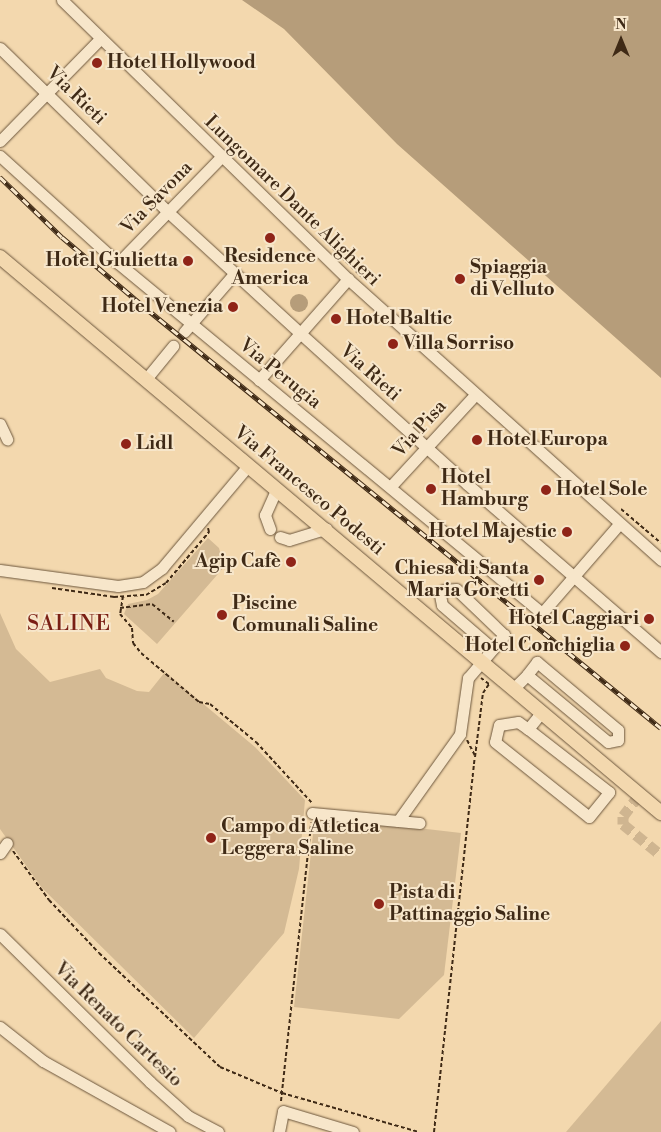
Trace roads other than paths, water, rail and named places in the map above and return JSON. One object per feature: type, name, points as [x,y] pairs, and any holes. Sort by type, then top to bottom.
[{"type":"main road","name":"Via Francesco Podesti","points":[[1,260],[146,378],[276,490],[326,529],[661,813]]},
{"type":"street","name":"Lungomare Dante Alighieri","points":[[62,0],[348,279],[474,396],[661,560]]},
{"type":"street","points":[[0,141],[49,94],[101,38]]},
{"type":"street","name":"Via Rieti","points":[[0,48],[168,212],[301,334],[573,577],[661,652]]},
{"type":"street","name":"Via Perugia","points":[[0,156],[188,328],[259,380],[391,486],[542,613],[573,577]]},
{"type":"street","name":"Via Savona","points":[[118,263],[221,157]]},
{"type":"street","points":[[188,328],[235,273]]},
{"type":"street","points":[[259,380],[348,279]]},
{"type":"street","points":[[146,378],[173,346]]},
{"type":"street","name":"Via Pisa","points":[[391,486],[474,396]]},
{"type":"street","points":[[0,424],[7,439]]},
{"type":"street","points":[[0,570],[125,586],[143,582],[162,568],[248,466]]},
{"type":"street","points":[[270,529],[265,515],[276,490]]},
{"type":"street","points":[[573,577],[619,524]]},
{"type":"street","points":[[280,538],[289,540],[326,529]]},
{"type":"street","points":[[398,821],[460,734],[468,678],[482,661],[493,649],[502,638],[502,631],[456,590],[444,590],[440,595],[442,605],[493,649]]},
{"type":"street","points":[[514,688],[527,676],[537,662],[618,730],[618,740],[608,742],[527,676]]},
{"type":"street","points":[[528,729],[542,712]]},
{"type":"street","points":[[518,722],[528,729],[609,792],[589,817],[495,742],[499,725],[518,722]]},
{"type":"street","points":[[312,812],[420,823]]},
{"type":"street","points":[[0,853],[7,843]]},
{"type":"street","name":"Via Renato Cartesio","points":[[0,934],[150,1082],[188,1116],[218,1132]]},
{"type":"street","points":[[0,1028],[43,1061],[170,1132]]},
{"type":"street","points":[[279,1132],[283,1111],[353,1132]]},
{"type":"tunnel","points":[[639,795],[623,816],[623,824],[661,855]]},
{"type":"railway","points":[[0,177],[62,237],[147,309],[661,728]]},
{"type":"place","name":"Hotel Hollywood","points":[[97,63]]},
{"type":"place","name":"Residence America","points":[[270,238]]},
{"type":"place","name":"Hotel Giulietta","points":[[188,261]]},
{"type":"place","name":"Spiaggia di Velluto","points":[[460,279]]},
{"type":"place","name":"Hotel Venezia","points":[[233,307]]},
{"type":"place","name":"Hotel Baltic","points":[[336,319]]},
{"type":"place","name":"Villa Sorriso","points":[[393,344]]},
{"type":"place","name":"Hotel Europa","points":[[477,440]]},
{"type":"place","name":"Lidl","points":[[126,444]]},
{"type":"place","name":"Hotel Hamburg","points":[[431,489]]},
{"type":"place","name":"Hotel Sole","points":[[546,490]]},
{"type":"place","name":"Hotel Majestic","points":[[567,532]]},
{"type":"place","name":"Agip Cafè","points":[[291,562]]},
{"type":"place","name":"Chiesa di Santa Maria Goretti","points":[[539,580]]},
{"type":"place","name":"Piscine Comunali Saline","points":[[222,615]]},
{"type":"place","name":"Hotel Caggiari","points":[[649,619]]},
{"type":"place","name":"Hotel Conchiglia","points":[[625,646]]},
{"type":"place","name":"Campo di Atletica Leggera Saline","points":[[211,838]]},
{"type":"place","name":"Pista di Pattinaggio Saline","points":[[379,904]]},
{"type":"district","name":"SALINE","points":[[69,624]]}]
